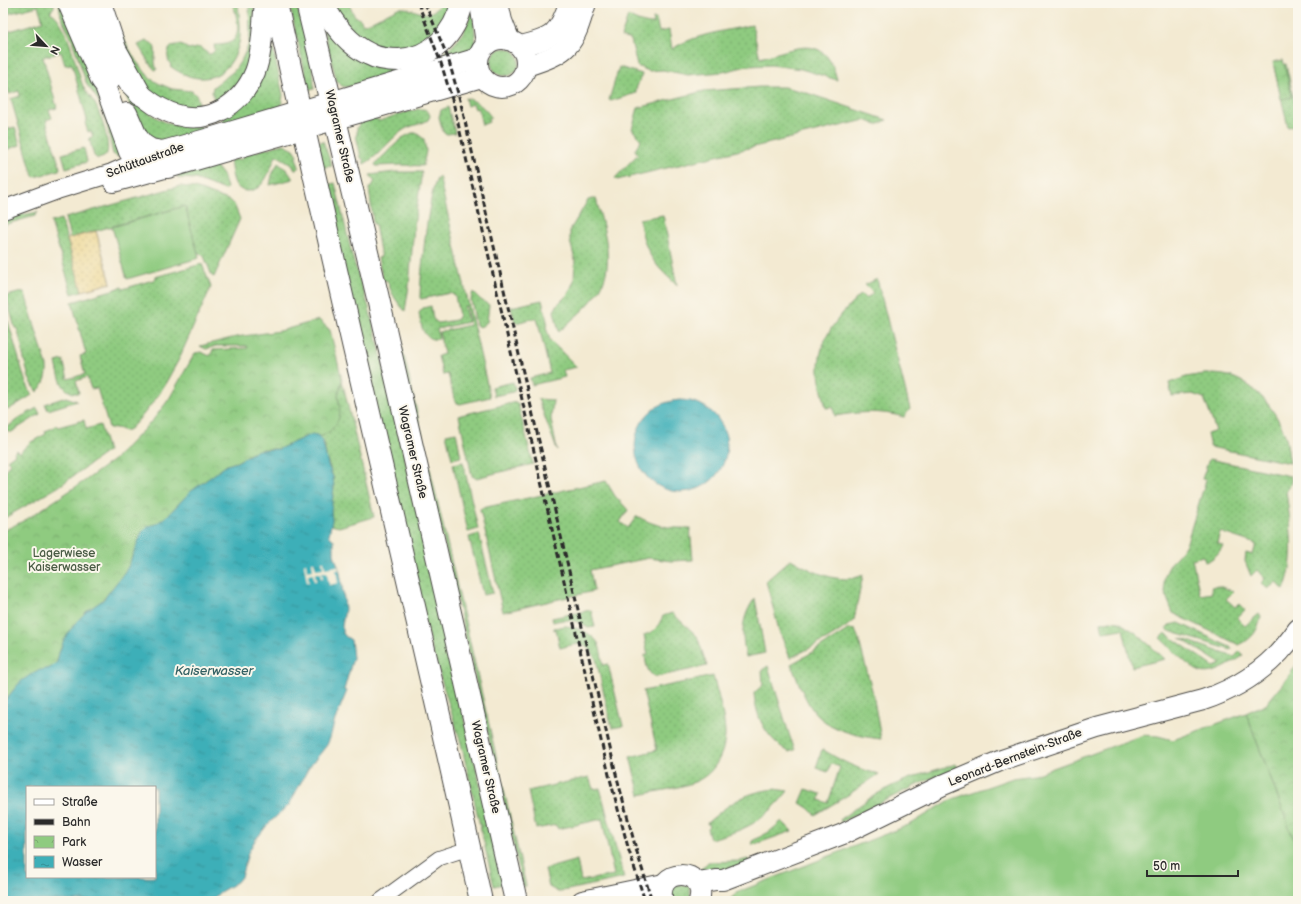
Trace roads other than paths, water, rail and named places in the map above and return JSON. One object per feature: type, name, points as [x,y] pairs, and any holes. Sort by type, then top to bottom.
[{"type":"main road","points":[[68,3],[102,80],[130,138],[151,149],[165,160]]},
{"type":"main road","points":[[79,3],[102,80]]},
{"type":"main road","points":[[87,3],[116,87],[130,138],[129,152],[137,161],[152,165],[165,160]]},
{"type":"main road","points":[[100,3],[107,29],[115,49],[140,94]]},
{"type":"main road","points":[[102,45],[118,71],[140,94],[155,105],[185,118],[200,118],[213,115],[230,106],[242,95],[249,85],[260,54],[265,3]]},
{"type":"main road","points":[[276,3],[301,120],[470,848],[483,897]]},
{"type":"main road","name":"Wagramer Straße","points":[[307,3],[334,110],[516,901]]},
{"type":"main road","points":[[322,3],[336,26],[357,47],[369,55],[381,59],[395,60],[406,60],[417,57],[430,51],[441,43],[457,21],[466,4]]},
{"type":"main road","points":[[495,53],[525,56],[526,66],[523,74],[518,80],[505,86],[493,85],[495,53],[501,21],[497,3]]},
{"type":"main road","name":"Schüttaustraße","points":[[165,160],[210,138],[301,120],[334,110],[495,53],[541,42],[552,36],[560,26],[569,3]]},
{"type":"main road","points":[[526,66],[556,55],[569,45],[578,30],[586,3]]},
{"type":"main road","points":[[466,4],[495,53]]},
{"type":"main road","name":"Leonard-Bernstein-Straße","points":[[699,893],[716,880],[723,880],[842,834],[943,785],[1008,758],[1097,728],[1217,695],[1237,686],[1258,672],[1279,653],[1298,629]]},
{"type":"main road","points":[[582,901],[664,892],[674,876],[680,874],[690,876],[699,893]]},
{"type":"street","points":[[120,176],[130,138]]},
{"type":"street","name":"Schüttaustraße","points":[[9,208],[55,199],[165,160]]},
{"type":"street","points":[[120,176],[130,173],[137,161]]},
{"type":"street","points":[[380,901],[439,858],[470,848]]},
{"type":"water","points":[[681,400],[698,404],[713,414],[723,429],[727,446],[723,463],[713,478],[698,488],[681,492],[664,488],[649,478],[639,463],[635,446],[639,429],[649,414],[664,404]]},
{"type":"water","name":"Kaiserwasser","points":[[312,434],[317,435],[322,439],[328,465],[333,477],[334,487],[331,511],[332,520],[329,535],[334,541],[334,554],[340,572],[344,599],[345,609],[342,631],[345,636],[351,640],[353,658],[344,690],[347,691],[327,745],[308,769],[289,805],[268,824],[254,842],[248,853],[241,877],[237,882],[220,892],[211,901],[3,901],[3,703],[20,682],[36,671],[50,668],[57,662],[63,642],[68,633],[87,611],[103,600],[121,577],[128,567],[142,532],[148,526],[156,524],[167,516],[190,492],[227,465],[237,462],[258,450],[279,449]]},
{"type":"railway","points":[[418,3],[441,63],[454,106],[609,775],[629,851],[645,901]]},
{"type":"railway","points":[[425,3],[448,58],[461,104],[616,774],[636,849],[652,901]]},
{"type":"park label","name":"Lagerwiese Kaiserwasser","points":[[64,560]]}]
